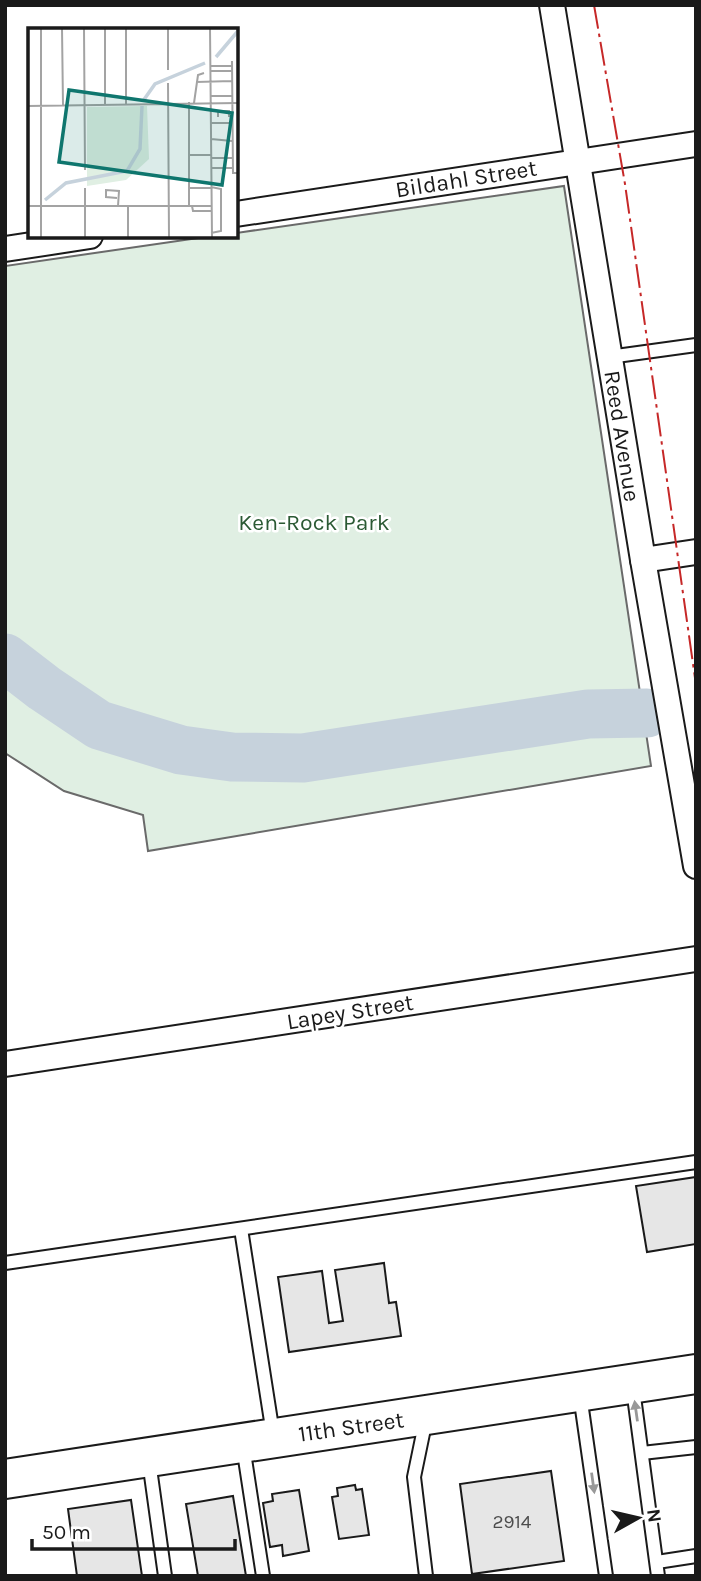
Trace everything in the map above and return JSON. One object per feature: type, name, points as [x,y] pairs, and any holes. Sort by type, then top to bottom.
[{"type":"main road","name":"11th Street","points":[[5,1479],[696,1374]]},
{"type":"street","name":"Reed Avenue","points":[[552,5],[696,866]]},
{"type":"street","name":"Bildahl Street","points":[[238,214],[696,144]]},
{"type":"street","points":[[5,249],[77,238]]},
{"type":"street","points":[[643,560],[696,552]]},
{"type":"street","name":"Lapey Street","points":[[5,1064],[696,959]]},
{"type":"lane","points":[[609,357],[696,345]]},
{"type":"lane","points":[[5,1263],[696,1162]]},
{"type":"lane","points":[[241,1228],[258,1440],[263,1576]]},
{"type":"lane","points":[[632,1383],[658,1576]]},
{"type":"lane","points":[[580,1391],[606,1576]]},
{"type":"lane","points":[[426,1415],[414,1477],[426,1576]]},
{"type":"lane","points":[[642,1453],[696,1447]]},
{"type":"lane","points":[[149,1457],[165,1576]]},
{"type":"lane","points":[[657,1562],[696,1556]]},
{"type":"green space","name":"Ken-Rock Park","points":[[564,186],[651,766],[148,851],[143,815],[64,791],[5,753],[5,266],[198,238],[238,238],[238,233]]},
{"type":"building","points":[[696,1177],[696,1244],[647,1252],[636,1186]]},
{"type":"building","points":[[384,1263],[389,1303],[396,1302],[401,1336],[289,1352],[278,1277],[322,1271],[329,1323],[343,1321],[335,1270]]},
{"type":"building","points":[[551,1471],[564,1561],[472,1574],[460,1484]]},
{"type":"building","points":[[355,1485],[356,1490],[362,1489],[369,1535],[339,1539],[332,1497],[338,1496],[337,1488]]},
{"type":"building","points":[[299,1490],[309,1551],[283,1556],[282,1545],[270,1547],[263,1503],[273,1501],[272,1494]]},
{"type":"building","points":[[233,1496],[246,1576],[198,1576],[186,1504]]},
{"type":"building","points":[[131,1500],[142,1576],[77,1576],[68,1509]]},
{"type":"waterway","points":[[5,658],[99,725],[181,750],[232,757],[303,758],[588,714],[647,713]]},
{"type":"power","points":[[594,5],[625,184],[696,685]]}]
